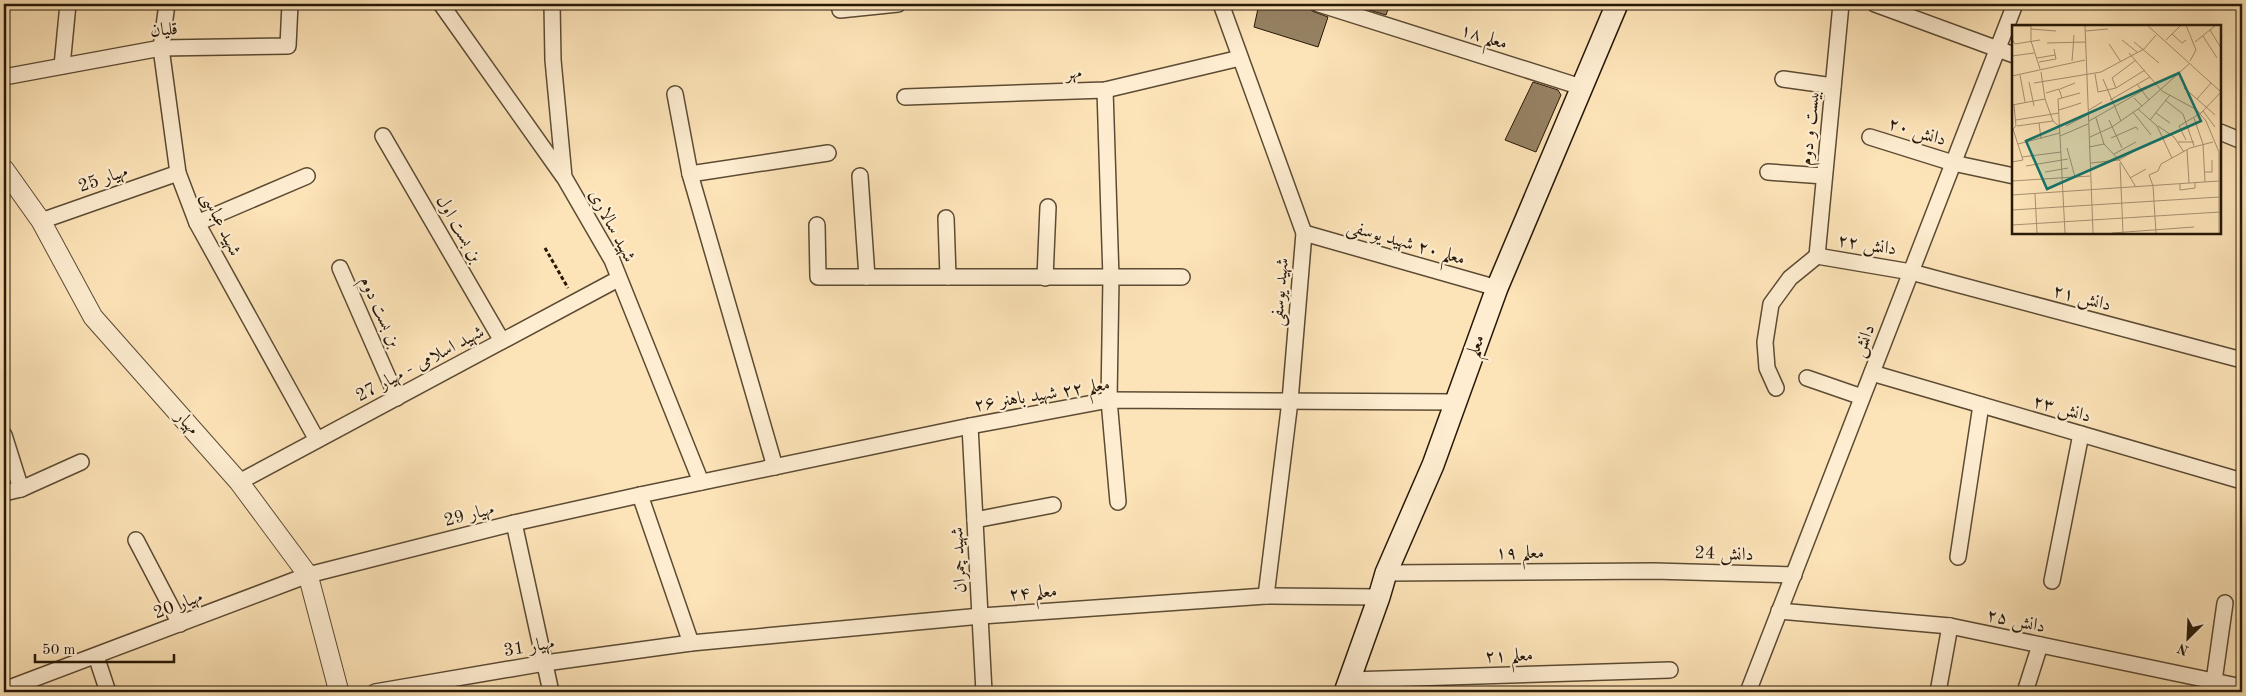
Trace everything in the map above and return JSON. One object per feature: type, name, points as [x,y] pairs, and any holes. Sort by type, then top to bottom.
[{"type":"main road","name":"معلم","points":[[1347,686],[1386,573],[1433,465],[1498,288],[1617,4]]},
{"type":"street","points":[[62,66],[68,4]]},
{"type":"street","name":"شهید عباسی","points":[[167,4],[161,48],[178,173],[197,223],[318,440]]},
{"type":"street","name":"قلیان","points":[[4,77],[161,48],[288,46],[290,4]]},
{"type":"street","points":[[441,4],[564,177]]},
{"type":"street","name":"شهید سالاری","points":[[552,4],[553,60],[564,177],[612,260],[618,279],[701,482]]},
{"type":"street","points":[[840,10],[898,4]]},
{"type":"street","name":"شهید یوسفی","points":[[1221,4],[1304,234],[1290,401],[1266,596]]},
{"type":"street","name":"معلم ۱۸","points":[[1319,4],[1581,88]]},
{"type":"street","name":"بیست و دوم","points":[[1817,256],[1841,4]]},
{"type":"street","points":[[1875,4],[2012,54]]},
{"type":"street","name":"دانش","points":[[1749,691],[2015,4]]},
{"type":"street","name":"مهر","points":[[905,98],[1105,90],[1240,58]]},
{"type":"street","points":[[1783,79],[1833,86]]},
{"type":"street","points":[[1105,90],[1111,278],[1109,400],[1118,502]]},
{"type":"street","points":[[675,94],[690,174],[775,467]]},
{"type":"street","points":[[2221,132],[2242,141]]},
{"type":"street","name":"بن بست اول","points":[[383,136],[502,341]]},
{"type":"street","name":"دانش ۲۰","points":[[1870,137],[1953,163],[2012,176]]},
{"type":"street","points":[[690,174],[828,153]]},
{"type":"street","name":"مهیار","points":[[4,169],[40,221],[93,317],[239,482],[308,575],[339,692]]},
{"type":"street","points":[[1768,172],[1824,176]]},
{"type":"street","name":"مهیار 25","points":[[40,221],[178,173]]},
{"type":"street","points":[[197,223],[307,176]]},
{"type":"street","points":[[860,176],[867,277]]},
{"type":"street","points":[[1045,278],[1048,208]]},
{"type":"street","points":[[946,218],[948,278]]},
{"type":"street","points":[[817,225],[818,277],[1182,277]]},
{"type":"street","name":"معلم ۲۰ شهید یوسفی","points":[[1304,234],[1498,288]]},
{"type":"street","points":[[1776,388],[1767,368],[1764,342],[1771,304],[1790,278],[1817,256]]},
{"type":"street","name":"دانش ۲۲","points":[[1817,256],[1911,272]]},
{"type":"street","name":"بن بست دوم","points":[[340,268],[397,398]]},
{"type":"street","name":"دانش ٢١","points":[[1911,272],[2242,360]]},
{"type":"street","name":"شهید اسلامی - مهیار 27","points":[[239,482],[618,279]]},
{"type":"street","name":"دانش ٢٣","points":[[1872,373],[2242,481]]},
{"type":"street","points":[[1807,378],[1862,397]]},
{"type":"street","name":"معلم ۲۲ شهید باهنر ۲۶","points":[[701,482],[970,426],[1109,400],[1456,402]]},
{"type":"street","points":[[1958,557],[1981,405]]},
{"type":"street","name":"شهید چمران","points":[[970,426],[984,692]]},
{"type":"street","points":[[2052,581],[2081,434]]},
{"type":"street","points":[[4,435],[21,489]]},
{"type":"street","points":[[4,493],[21,489],[81,462]]},
{"type":"street","name":"مهیار 29","points":[[308,575],[514,524],[701,482]]},
{"type":"street","points":[[640,495],[691,643]]},
{"type":"street","points":[[975,520],[1052,505]]},
{"type":"street","points":[[514,524],[551,692]]},
{"type":"street","points":[[136,540],[180,624]]},
{"type":"street","name":"دانش 24","points":[[1654,571],[1794,575]]},
{"type":"street","name":"معلم ۱۹","points":[[1386,573],[1654,571]]},
{"type":"street","name":"مهیار 20","points":[[4,690],[308,575]]},
{"type":"street","name":"معلم ۲۴","points":[[691,643],[981,616],[1266,596],[1379,597]]},
{"type":"street","points":[[2214,681],[2225,603]]},
{"type":"street","name":"دانش ۲۵","points":[[1779,612],[1950,626],[2242,687]]},
{"type":"street","points":[[1938,692],[1950,626]]},
{"type":"street","name":"مهیار 31","points":[[375,692],[545,663],[691,643]]},
{"type":"street","points":[[2026,692],[2040,645]]},
{"type":"street","points":[[96,656],[108,692]]},
{"type":"street","name":"معلم ۲۱","points":[[1347,686],[1670,670]]},
{"type":"path","points":[[545,248],[576,302]]},
{"type":"building","points":[[1259,4],[1310,4],[1312,11],[1328,17],[1318,47],[1254,27]]},
{"type":"building","points":[[1349,4],[1390,4],[1386,15]]},
{"type":"building","points":[[1533,82],[1558,90],[1561,95],[1536,152],[1505,140]]}]
